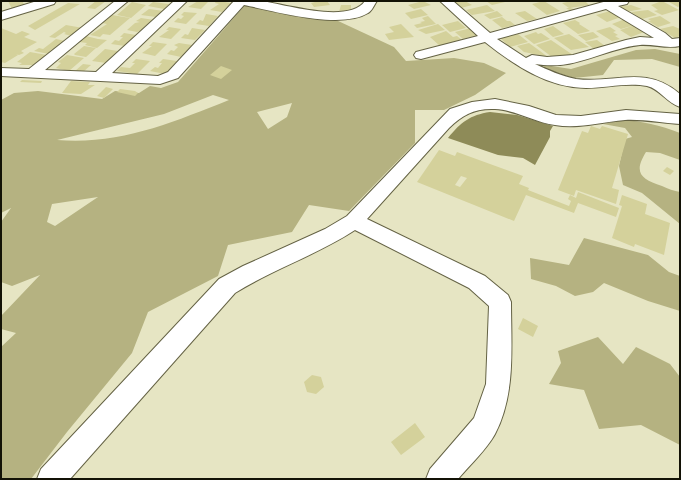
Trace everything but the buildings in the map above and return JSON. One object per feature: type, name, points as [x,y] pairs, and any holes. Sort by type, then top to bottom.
[{"type":"street","points":[[1,16],[50,1]]},
{"type":"street","points":[[1,84],[27,73],[122,1]]},
{"type":"street","points":[[100,76],[181,1]]},
{"type":"street","points":[[1,72],[160,80],[173,75],[241,1]]},
{"type":"street","points":[[244,1],[340,17],[364,12],[370,6],[371,1]]},
{"type":"street","points":[[446,1],[488,37],[534,70],[576,83],[645,82],[659,86],[680,102]]},
{"type":"street","points":[[422,55],[623,1]]},
{"type":"street","points":[[607,5],[677,46]]},
{"type":"street","points":[[322,15],[333,7]]},
{"type":"street","points":[[514,57],[520,56],[547,63],[561,63],[641,41],[677,46]]},
{"type":"street","points":[[52,479],[227,286],[250,272],[332,235],[354,221],[443,124],[456,112],[472,107],[495,104],[529,110],[555,120],[581,121],[626,115],[680,119]]},
{"type":"street","points":[[354,221],[477,282],[500,302],[498,384],[485,426],[450,470],[440,479]]},
{"type":"shaded area","points":[[246,4],[336,20],[394,47],[406,61],[454,58],[484,63],[506,73],[475,95],[444,110],[415,110],[415,143],[349,211],[309,205],[292,232],[228,245],[218,276],[148,312],[132,353],[67,432],[31,479],[1,479],[1,347],[16,333],[1,329],[1,316],[40,275],[12,286],[1,282],[1,222],[11,208],[1,213],[1,100],[14,93],[38,91],[102,99],[115,91],[139,93],[150,86],[161,88],[178,82]],"holes":[[[213,95],[229,100],[187,117],[124,136],[80,141],[57,140],[164,114]],[[292,103],[287,117],[268,129],[257,112]],[[98,197],[55,226],[47,222],[52,204]]]},
{"type":"shaded area","points":[[655,49],[680,54],[680,67],[652,59],[614,60],[603,75],[574,78],[543,68],[545,65],[571,69],[636,50]]},
{"type":"shaded area","points":[[490,112],[517,115],[553,126],[550,131],[550,137],[535,165],[523,158],[498,155],[448,138],[466,120],[483,113]]},
{"type":"shaded area","points":[[621,120],[651,124],[680,133],[680,160],[660,153],[646,152],[640,165],[640,170],[644,178],[649,181],[680,192],[680,224],[642,193],[623,185],[619,166],[625,139],[632,137],[625,128],[603,124]]},
{"type":"shaded area","points":[[584,238],[648,255],[669,272],[680,276],[680,311],[648,301],[604,283],[593,292],[575,296],[556,286],[531,279],[530,258],[569,265]]},
{"type":"shaded area","points":[[598,337],[623,364],[636,347],[670,364],[680,377],[680,445],[641,425],[599,429],[584,390],[549,384],[561,363],[558,351]]}]
